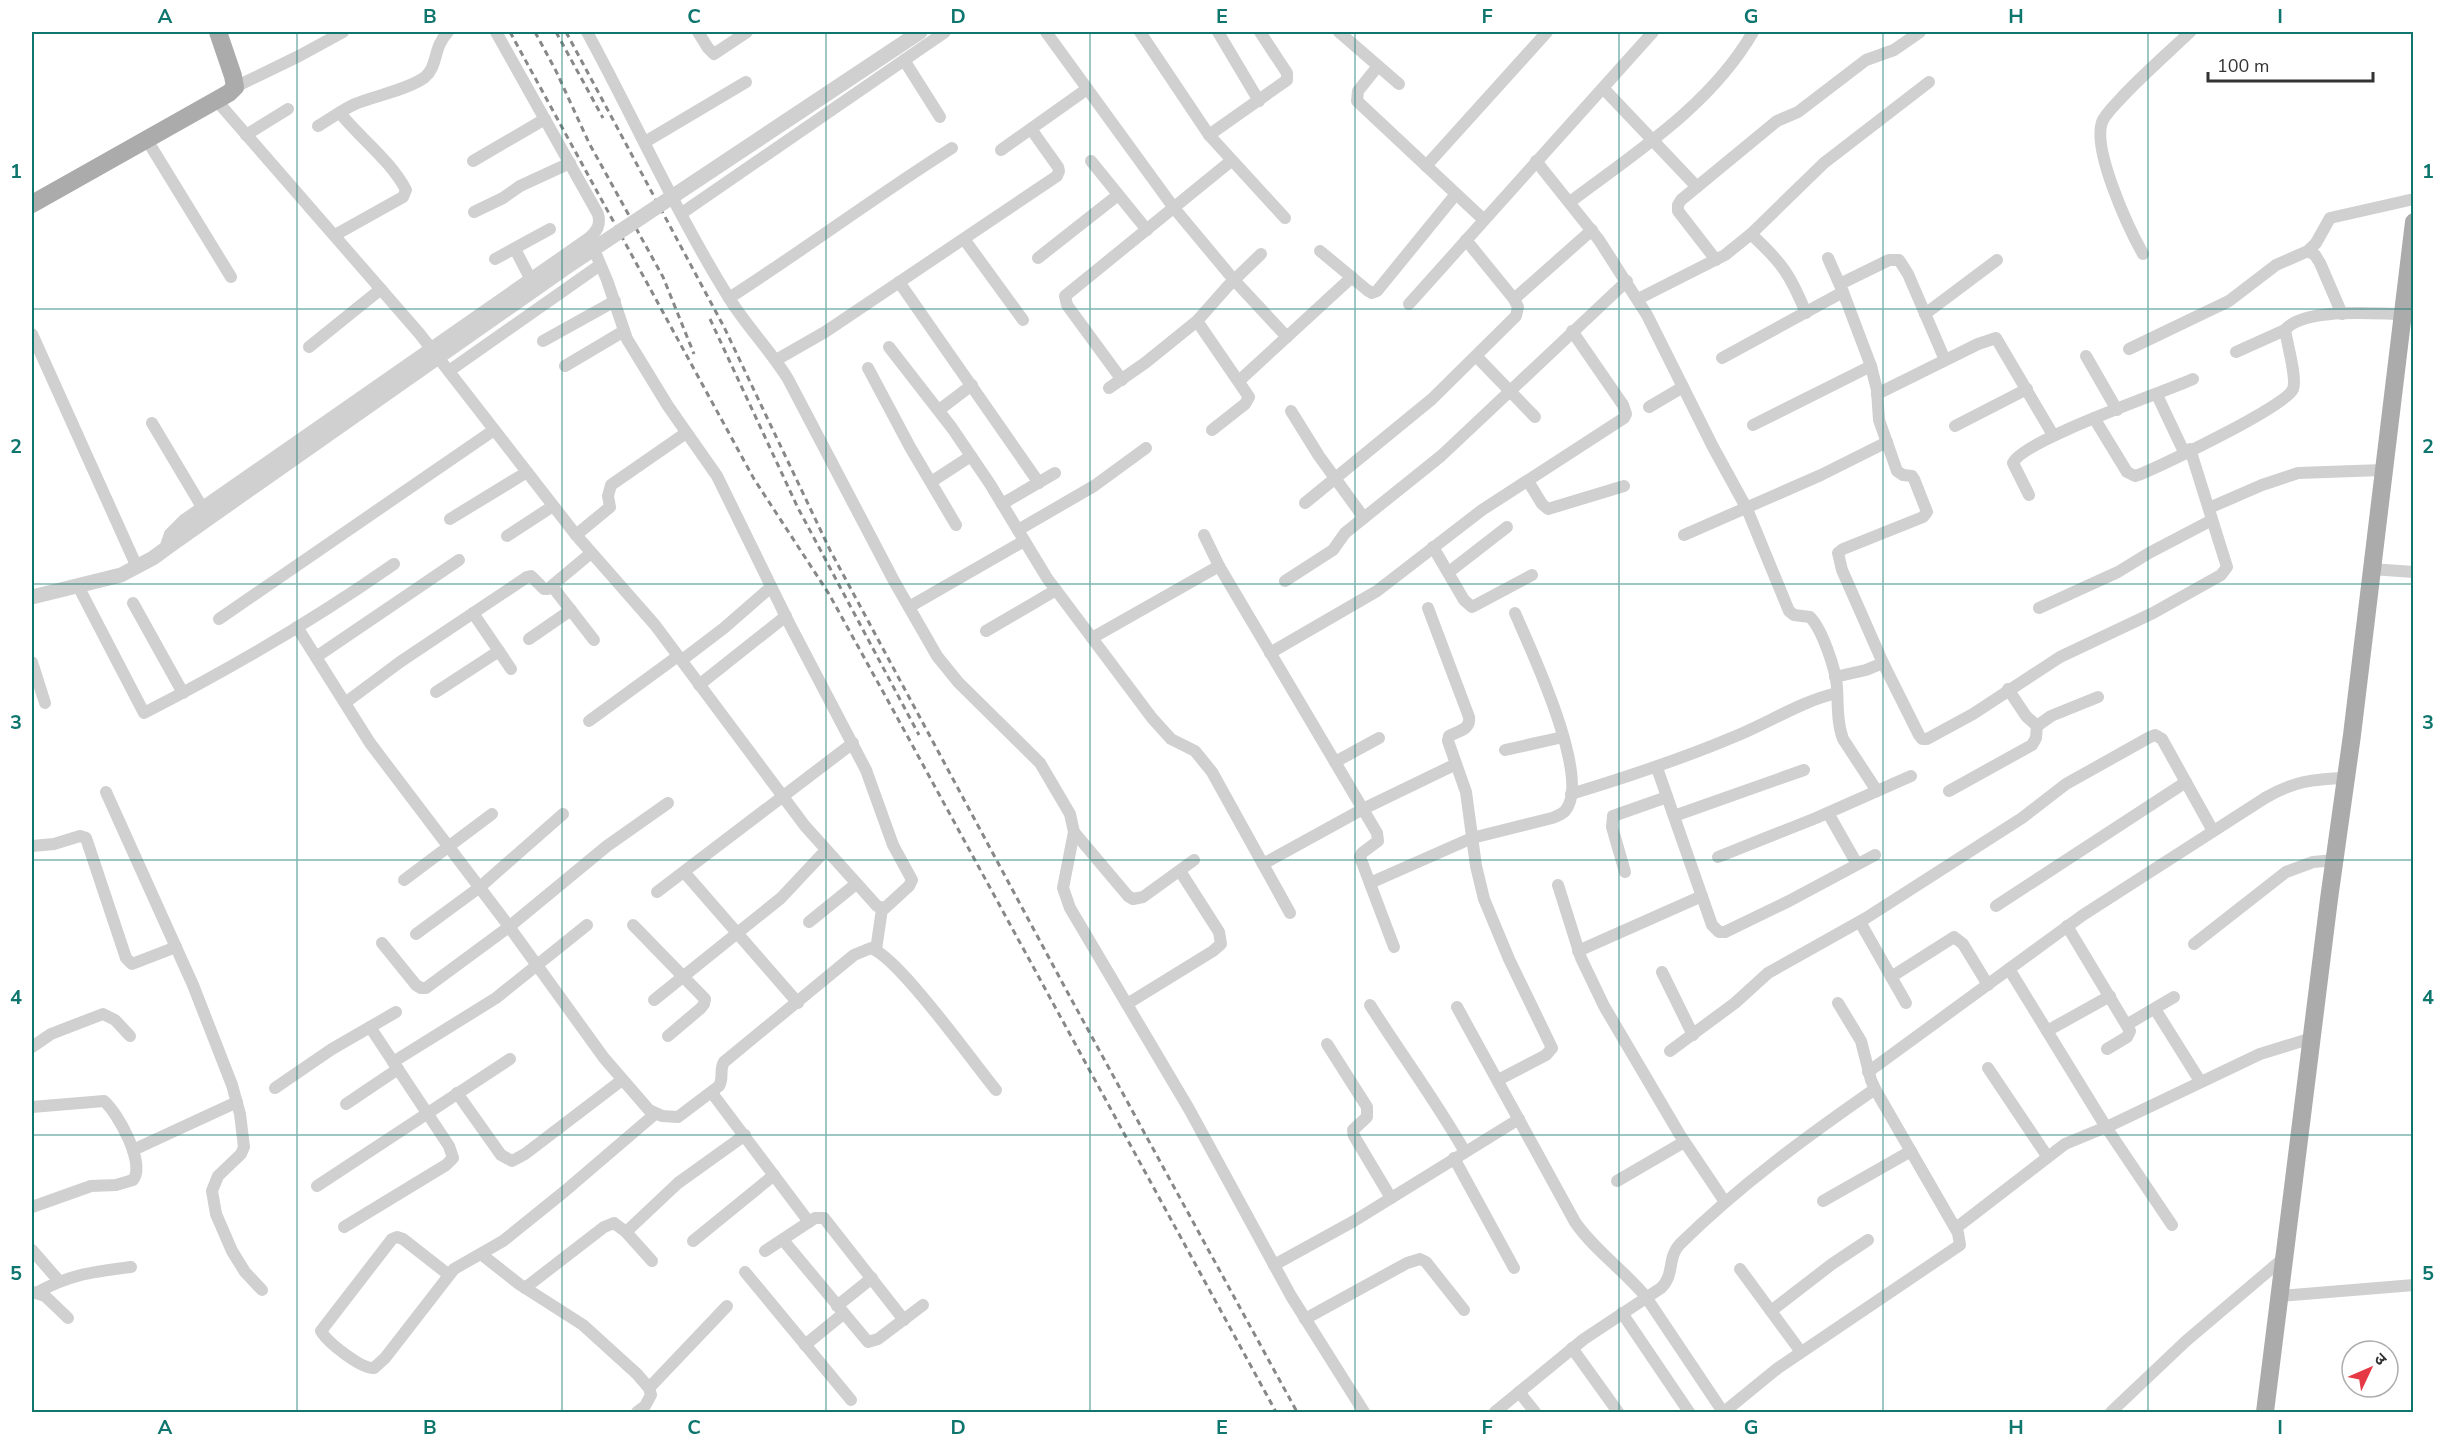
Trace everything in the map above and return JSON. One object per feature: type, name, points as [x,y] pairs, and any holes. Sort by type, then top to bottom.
[{"type":"main road","points":[[32,204],[217,101],[235,87],[218,32]]},
{"type":"main road","points":[[2265,1413],[2414,222]]},
{"type":"street","points":[[235,87],[343,32]]},
{"type":"street","points":[[318,126],[357,103],[424,78],[433,65],[439,42],[448,32]]},
{"type":"street","points":[[165,549],[175,527],[202,507],[589,238],[597,229],[600,220],[496,32]]},
{"type":"street","points":[[587,32],[729,298],[776,360],[802,403],[909,607],[946,668],[1040,763],[1070,814],[1074,832],[1064,876],[1065,897],[1189,1109],[1305,1319],[1364,1413]]},
{"type":"street","points":[[698,32],[714,54],[741,33]]},
{"type":"street","points":[[32,597],[114,577],[137,567],[627,227],[920,32]]},
{"type":"street","points":[[682,213],[945,32]]},
{"type":"street","points":[[1046,32],[1174,208],[1234,280],[1287,337]]},
{"type":"street","points":[[1140,32],[1209,135],[1285,218]]},
{"type":"street","points":[[1218,32],[1259,101]]},
{"type":"street","points":[[1209,135],[1285,84],[1288,76],[1260,32]]},
{"type":"street","points":[[1339,32],[1399,84]]},
{"type":"street","points":[[1426,166],[1547,32]]},
{"type":"street","points":[[1409,304],[1653,32]]},
{"type":"street","points":[[1570,202],[1652,140],[1699,99],[1737,55],[1753,32]]},
{"type":"street","points":[[1716,261],[1678,211],[1681,200],[1777,121],[1798,112],[1866,60],[1894,50],[1920,32]]},
{"type":"street","points":[[2143,254],[2126,220],[2107,167],[2101,148],[2101,128],[2107,115],[2127,92],[2190,32]]},
{"type":"street","points":[[904,60],[940,117]]},
{"type":"street","points":[[1378,66],[1358,91],[1357,101],[1484,220]]},
{"type":"street","points":[[645,142],[746,82]]},
{"type":"street","points":[[1638,299],[1716,261],[1751,234],[1824,163],[1929,82]]},
{"type":"street","points":[[1604,88],[1697,187]]},
{"type":"street","points":[[1001,150],[1088,89]]},
{"type":"street","points":[[217,101],[430,347],[576,535],[680,658],[826,850],[882,909]]},
{"type":"street","points":[[246,135],[288,109]]},
{"type":"street","points":[[334,236],[403,196],[406,190],[392,170],[340,113]]},
{"type":"street","points":[[473,160],[545,119]]},
{"type":"street","points":[[776,360],[825,332],[1059,174],[1058,167],[1031,129]]},
{"type":"street","points":[[147,140],[231,277]]},
{"type":"street","points":[[729,298],[786,262],[881,193],[952,148]]},
{"type":"street","points":[[1091,161],[1147,230]]},
{"type":"street","points":[[1122,380],[1071,311],[1065,296],[1232,161]]},
{"type":"street","points":[[1536,161],[1592,230],[1638,299],[1747,509],[1789,611],[1794,615],[1806,615],[1814,620],[1835,677],[1839,730],[1877,791]]},
{"type":"street","points":[[474,213],[520,186],[570,163]]},
{"type":"street","points":[[1320,251],[1366,290],[1377,291],[1456,194]]},
{"type":"street","points":[[1038,258],[1118,195]]},
{"type":"street","points":[[2130,349],[2229,301],[2276,265],[2308,250],[2316,243],[2330,218],[2414,199]]},
{"type":"street","points":[[495,259],[550,229]]},
{"type":"street","points":[[1514,299],[1592,230]]},
{"type":"street","points":[[1751,234],[1788,274],[1806,312]]},
{"type":"street","points":[[589,238],[634,353],[717,476],[874,788],[893,845],[912,880],[891,904],[882,909]]},
{"type":"street","points":[[964,239],[1023,320]]},
{"type":"street","points":[[1305,503],[1426,404],[1516,316],[1518,306],[1514,299],[1466,240]]},
{"type":"street","points":[[515,249],[530,278]]},
{"type":"street","points":[[2308,250],[2320,263],[2342,314]]},
{"type":"street","points":[[1109,388],[1197,321],[1261,254]]},
{"type":"street","points":[[1828,258],[1842,288],[1871,366],[1877,394],[1879,420],[1897,471],[1903,475],[1912,476],[1927,512],[1919,519],[1843,549],[1837,557],[1883,663],[1922,739],[1932,737],[2060,657],[2153,613],[2225,572],[2227,567],[2187,450],[2157,395]]},
{"type":"street","points":[[1722,358],[1806,312],[1889,260],[1899,260],[1908,274],[1945,360]]},
{"type":"street","points":[[1925,314],[1997,260]]},
{"type":"street","points":[[449,371],[600,265]]},
{"type":"street","points":[[1239,380],[1352,277]]},
{"type":"street","points":[[1285,581],[1333,550],[1346,533],[1441,456],[1627,281]]},
{"type":"street","points":[[899,282],[1039,483]]},
{"type":"street","points":[[309,347],[381,289]]},
{"type":"street","points":[[543,341],[615,301]]},
{"type":"street","points":[[2236,352],[2285,330],[2297,321],[2342,314],[2402,314]]},
{"type":"street","points":[[1197,321],[1248,393],[1248,401],[1212,430]]},
{"type":"street","points":[[2094,418],[2121,465],[2130,475],[2141,474],[2229,430],[2288,397],[2294,384],[2285,330]]},
{"type":"street","points":[[565,366],[624,331]]},
{"type":"street","points":[[1270,653],[1377,591],[1482,510],[1610,429],[1626,414],[1614,391],[1572,331]]},
{"type":"street","points":[[32,334],[137,567]]},
{"type":"street","points":[[1877,394],[1991,338],[1996,338],[2053,435]]},
{"type":"street","points":[[889,347],[939,410],[971,456],[1056,590],[1161,729],[1171,739],[1188,746],[1202,758],[1217,780],[1290,913]]},
{"type":"street","points":[[1476,356],[1535,417]]},
{"type":"street","points":[[2086,356],[2117,410]]},
{"type":"street","points":[[1754,425],[1871,366]]},
{"type":"street","points":[[868,368],[956,525]]},
{"type":"street","points":[[2029,495],[2013,463],[2019,454],[2053,435],[2193,380]]},
{"type":"street","points":[[939,410],[972,385]]},
{"type":"street","points":[[1649,407],[1683,387]]},
{"type":"street","points":[[1955,426],[2027,389]]},
{"type":"street","points":[[1291,411],[1309,442],[1364,518]]},
{"type":"street","points":[[152,423],[202,507]]},
{"type":"street","points":[[219,619],[494,430]]},
{"type":"street","points":[[576,535],[610,507],[608,496],[611,485],[686,433]]},
{"type":"street","points":[[1684,536],[1747,509],[1887,442]]},
{"type":"street","points":[[909,607],[1021,536],[1146,448]]},
{"type":"street","points":[[931,482],[971,456]]},
{"type":"street","points":[[2039,608],[2118,572],[2210,514],[2262,485],[2298,473],[2383,470]]},
{"type":"street","points":[[450,519],[527,472]]},
{"type":"street","points":[[1002,504],[1055,473]]},
{"type":"street","points":[[1528,481],[1542,504],[1548,509],[1624,486]]},
{"type":"street","points":[[507,536],[553,506]]},
{"type":"street","points":[[1449,572],[1507,527]]},
{"type":"street","points":[[1204,535],[1219,566],[1379,838],[1375,845],[1362,853],[1360,857],[1394,947]]},
{"type":"street","points":[[1433,547],[1468,605],[1472,607],[1532,575]]},
{"type":"street","points":[[345,703],[473,613],[531,576],[544,589],[552,586],[591,553]]},
{"type":"street","points":[[316,657],[459,560]]},
{"type":"street","points":[[78,586],[144,713],[339,603],[394,564]]},
{"type":"street","points":[[1092,638],[1219,566]]},
{"type":"street","points":[[2372,569],[2414,572]]},
{"type":"street","points":[[552,586],[594,640]]},
{"type":"street","points":[[589,721],[724,628],[771,587]]},
{"type":"street","points":[[986,631],[1056,590]]},
{"type":"street","points":[[133,603],[183,693]]},
{"type":"street","points":[[1428,608],[1469,717],[1470,723],[1467,727],[1449,736],[1448,741],[1466,792],[1480,885],[1491,918],[1552,1048],[1546,1055],[1498,1080]]},
{"type":"street","points":[[529,639],[571,610]]},
{"type":"street","points":[[473,613],[511,669]]},
{"type":"street","points":[[1370,883],[1472,838],[1560,815],[1568,807],[1571,794],[1570,766],[1563,737],[1548,690],[1515,613]]},
{"type":"street","points":[[699,684],[786,616]]},
{"type":"street","points":[[297,627],[370,742],[510,926],[622,1080],[655,1114],[671,1118],[678,1117],[712,1093],[721,1082],[721,1066],[724,1062],[859,952],[871,948],[876,950],[909,982],[996,1089]]},
{"type":"street","points":[[436,692],[498,651]]},
{"type":"street","points":[[32,662],[45,703]]},
{"type":"street","points":[[1835,677],[1866,670],[1883,663]]},
{"type":"street","points":[[2008,689],[2026,716],[2037,726]]},
{"type":"street","points":[[1571,794],[1657,768],[1764,725],[1814,700],[1837,693]]},
{"type":"street","points":[[1949,791],[2032,745],[2036,738],[2037,726],[2051,716],[2097,697]]},
{"type":"street","points":[[1671,1052],[1768,973],[1860,922],[2022,818],[2066,784],[2150,737],[2155,735],[2162,739],[2213,831]]},
{"type":"street","points":[[1505,750],[1563,737]]},
{"type":"street","points":[[1335,762],[1379,738]]},
{"type":"street","points":[[657,892],[853,743]]},
{"type":"street","points":[[1263,864],[1363,808],[1456,764]]},
{"type":"street","points":[[1657,768],[1714,930],[1725,932],[1875,855]]},
{"type":"street","points":[[1674,816],[1804,770]]},
{"type":"street","points":[[1718,858],[1911,776]]},
{"type":"street","points":[[1868,1072],[2067,926],[2273,793],[2294,783],[2316,778],[2346,778]]},
{"type":"street","points":[[1996,906],[2186,782]]},
{"type":"street","points":[[106,792],[206,1015],[237,1102],[244,1139],[243,1147],[241,1154],[218,1176],[212,1191],[216,1214],[232,1251],[245,1272],[262,1290]]},
{"type":"street","points":[[1625,872],[1612,827],[1613,816],[1667,797]]},
{"type":"street","points":[[382,943],[416,985],[426,988],[510,926],[607,846],[668,803]]},
{"type":"street","points":[[1828,813],[1857,864]]},
{"type":"street","points":[[404,880],[492,814]]},
{"type":"street","points":[[416,934],[480,887],[563,814]]},
{"type":"street","points":[[1074,832],[1133,899],[1143,897],[1194,860]]},
{"type":"street","points":[[32,846],[54,844],[80,836],[86,838],[126,958],[132,964],[176,947]]},
{"type":"street","points":[[654,999],[781,898],[826,850]]},
{"type":"street","points":[[2194,944],[2286,872],[2313,862],[2335,860]]},
{"type":"street","points":[[1127,1004],[1221,944],[1219,932],[1180,871]]},
{"type":"street","points":[[684,872],[798,1003]]},
{"type":"street","points":[[809,922],[856,884]]},
{"type":"street","points":[[1558,885],[1578,951],[1604,1006],[1684,1142],[1725,1202]]},
{"type":"street","points":[[1578,951],[1702,896]]},
{"type":"street","points":[[876,950],[882,909]]},
{"type":"street","points":[[1860,922],[1906,1004]]},
{"type":"street","points":[[346,1104],[396,1066],[539,966],[587,925]]},
{"type":"street","points":[[633,925],[702,995],[704,1004],[668,1036]]},
{"type":"street","points":[[2067,926],[2128,1024],[2130,1035],[2107,1049]]},
{"type":"street","points":[[1891,977],[1954,937],[1963,944],[1988,985]]},
{"type":"street","points":[[2009,969],[2106,1127],[2172,1225]]},
{"type":"street","points":[[1662,972],[1693,1035]]},
{"type":"street","points":[[2047,1031],[2110,996]]},
{"type":"street","points":[[2128,1024],[2174,998]]},
{"type":"street","points":[[1457,1007],[1567,1209],[1584,1235],[1646,1297],[1723,1413],[1801,1352],[1960,1245],[1956,1228],[1875,1089],[1868,1072],[1861,1041],[1838,1003]]},
{"type":"street","points":[[1370,1005],[1437,1104],[1514,1268]]},
{"type":"street","points":[[2155,1008],[2200,1081]]},
{"type":"street","points":[[275,1088],[332,1049],[396,1012]]},
{"type":"street","points":[[32,1047],[51,1034],[103,1014],[115,1020],[130,1036]]},
{"type":"street","points":[[344,1227],[450,1162],[453,1152],[370,1027]]},
{"type":"street","points":[[1956,1228],[2065,1144],[2260,1054],[2312,1038]]},
{"type":"street","points":[[1327,1044],[1367,1107],[1367,1117],[1355,1126],[1354,1136],[1391,1198]]},
{"type":"street","points":[[317,1186],[510,1059]]},
{"type":"street","points":[[1988,1068],[2047,1156]]},
{"type":"street","points":[[458,1093],[501,1155],[512,1161],[525,1154],[622,1080]]},
{"type":"street","points":[[1495,1413],[1572,1348],[1667,1282],[1672,1254],[1725,1202],[1779,1157],[1875,1089]]},
{"type":"street","points":[[712,1093],[809,1222]]},
{"type":"street","points":[[32,1107],[104,1101],[112,1109],[133,1150],[137,1171],[133,1180],[116,1185],[91,1186],[32,1207]]},
{"type":"street","points":[[133,1150],[237,1102]]},
{"type":"street","points":[[449,1275],[403,1239],[398,1237],[392,1239],[321,1331],[361,1365],[374,1368],[385,1359],[449,1275],[461,1263],[503,1241],[655,1114]]},
{"type":"street","points":[[1274,1265],[1328,1237],[1519,1119]]},
{"type":"street","points":[[626,1232],[678,1183],[744,1135]]},
{"type":"street","points":[[1617,1181],[1684,1142]]},
{"type":"street","points":[[1823,1202],[1911,1151]]},
{"type":"street","points":[[693,1241],[774,1175]]},
{"type":"street","points":[[765,1251],[815,1218],[824,1218],[904,1320]]},
{"type":"street","points":[[525,1288],[609,1224],[618,1224],[652,1261]]},
{"type":"street","points":[[783,1240],[868,1342],[878,1340],[923,1305]]},
{"type":"street","points":[[1771,1311],[1832,1264],[1868,1240]]},
{"type":"street","points":[[32,1250],[59,1281]]},
{"type":"street","points":[[481,1254],[525,1288],[583,1325],[637,1374],[649,1388],[649,1401],[636,1413]]},
{"type":"street","points":[[2111,1413],[2186,1341],[2285,1257]]},
{"type":"street","points":[[1305,1319],[1407,1263],[1420,1259],[1426,1262],[1464,1310]]},
{"type":"street","points":[[34,1293],[77,1275],[131,1267]]},
{"type":"street","points":[[1740,1269],[1801,1352]]},
{"type":"street","points":[[745,1272],[851,1400]]},
{"type":"street","points":[[805,1345],[872,1278]]},
{"type":"street","points":[[2280,1296],[2414,1285]]},
{"type":"street","points":[[34,1293],[51,1301],[68,1318]]},
{"type":"street","points":[[649,1388],[727,1306]]},
{"type":"street","points":[[1622,1313],[1689,1413]]},
{"type":"street","points":[[1572,1348],[1618,1413]]},
{"type":"street","points":[[1520,1392],[1535,1413]]},
{"type":"railway","points":[[510,32],[754,479],[829,594],[1276,1412]]},
{"type":"railway","points":[[535,32],[556,71],[589,143],[663,277],[694,354]]},
{"type":"railway","points":[[556,32],[603,118]]},
{"type":"railway","points":[[566,32],[724,327],[830,550],[1069,995],[1297,1412]]},
{"type":"railway","points":[[710,319],[798,508],[919,735]]}]
